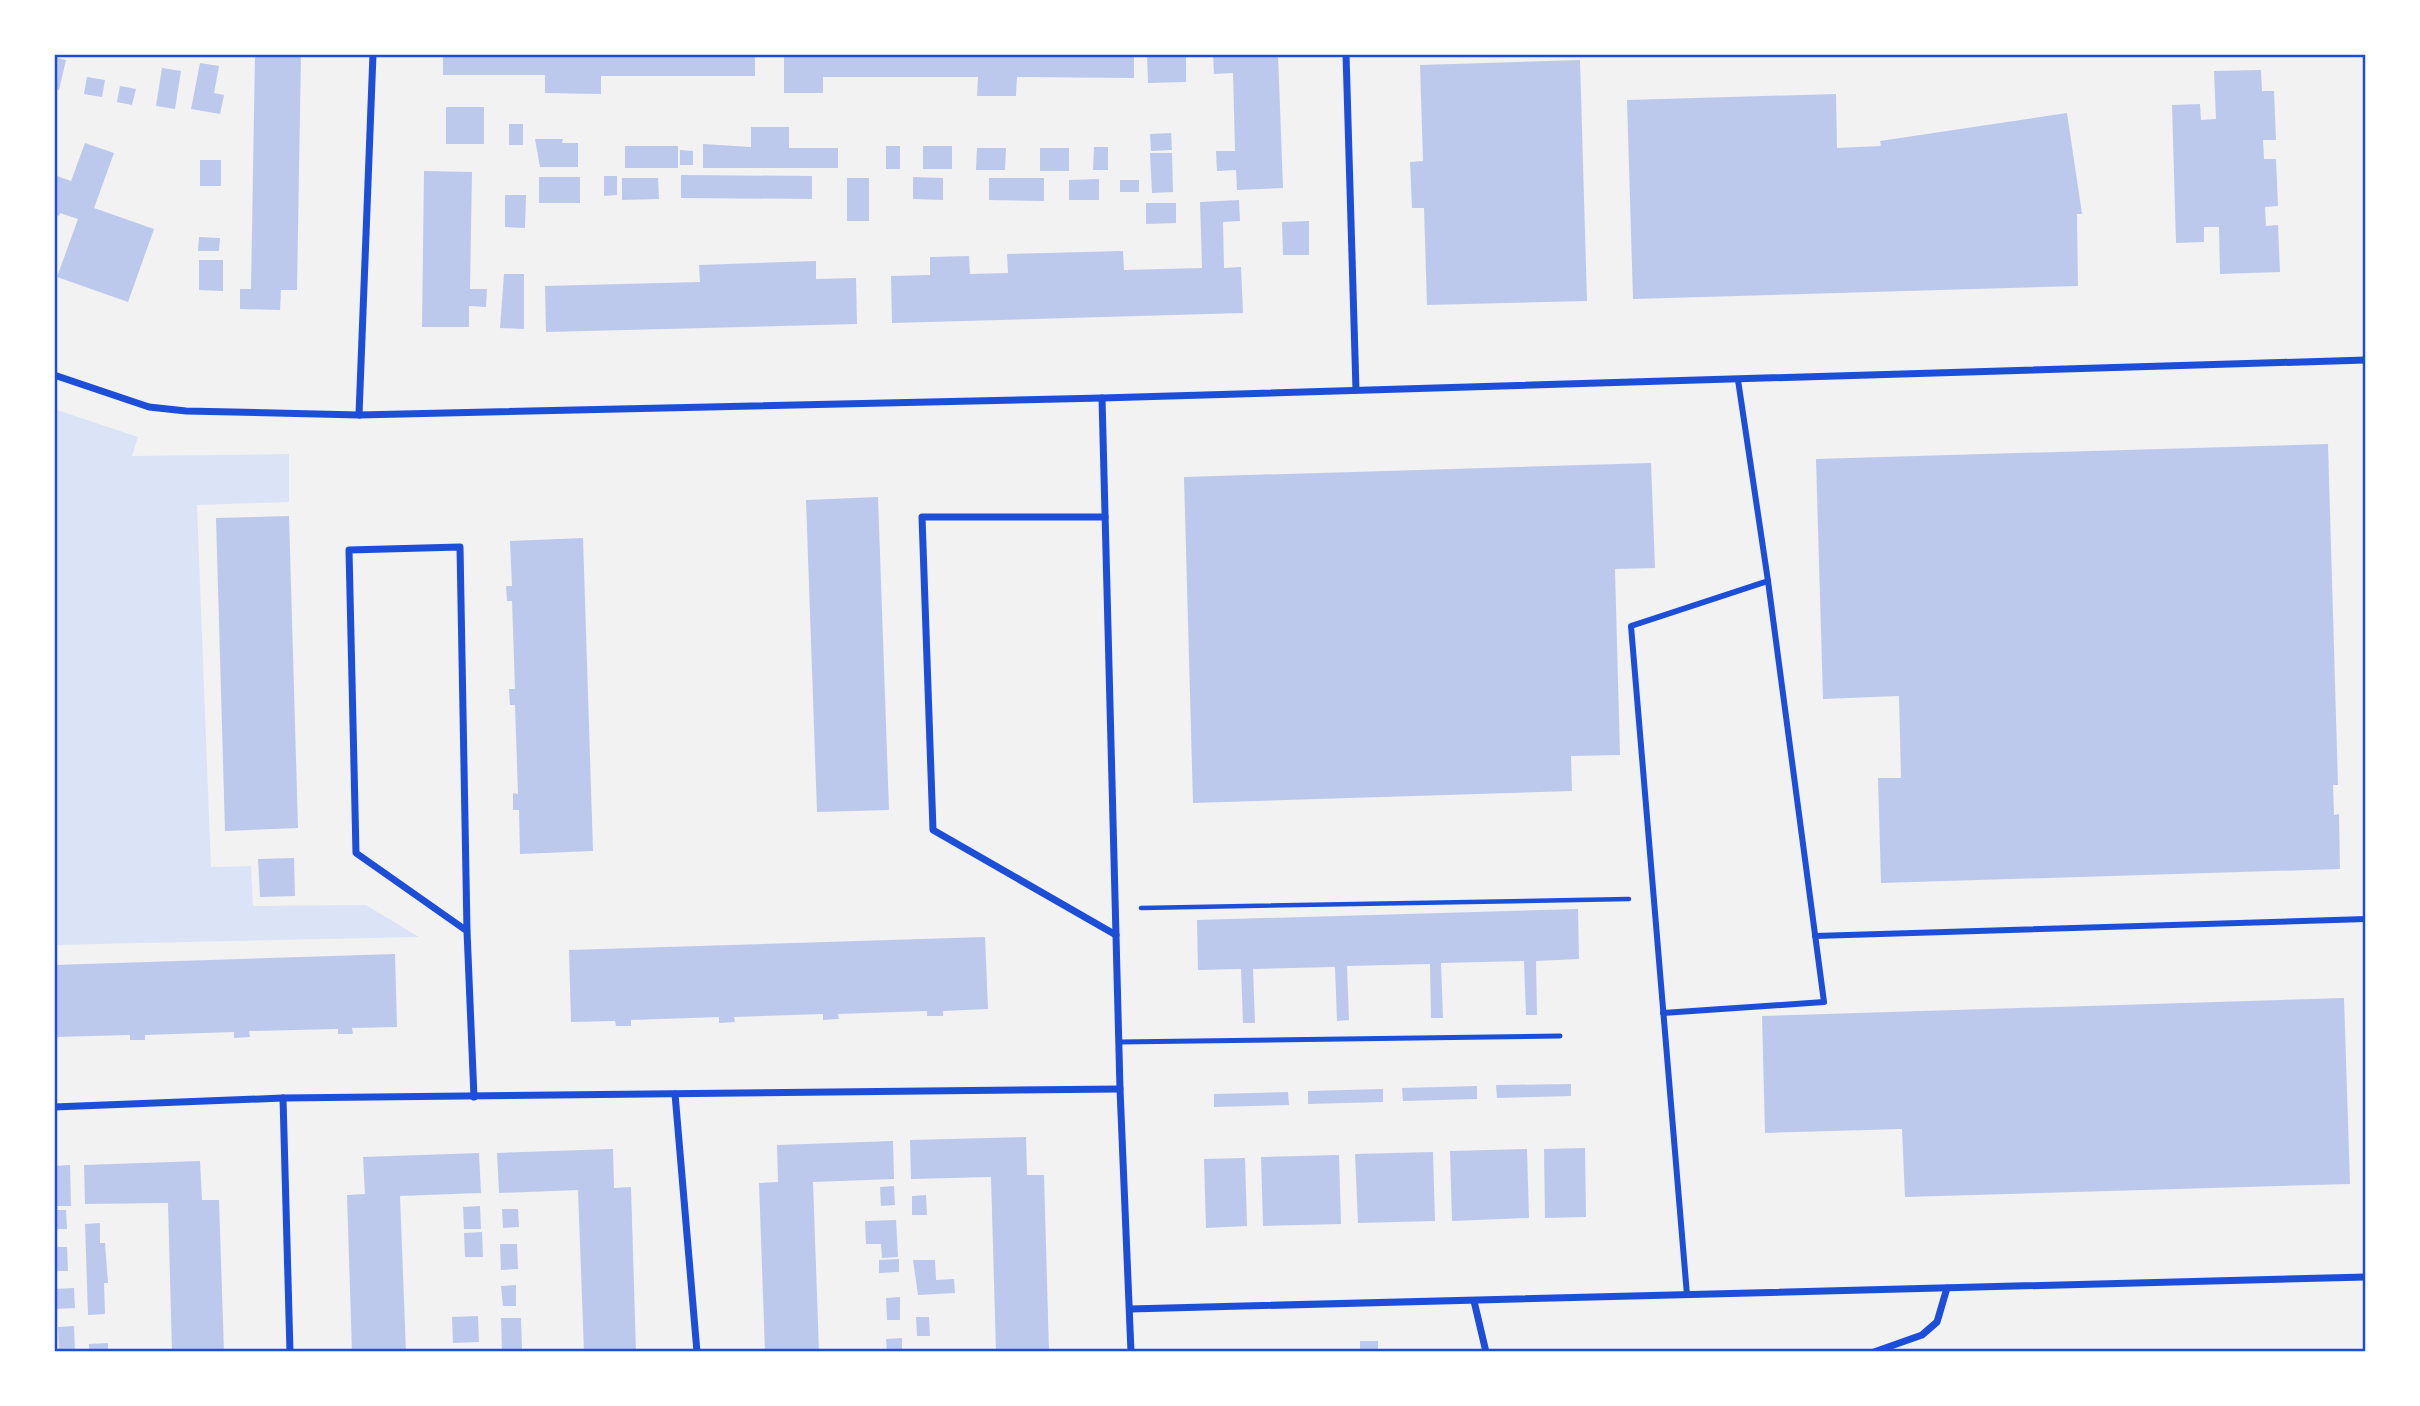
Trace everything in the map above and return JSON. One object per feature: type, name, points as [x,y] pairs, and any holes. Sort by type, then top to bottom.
[{"type":"street","points":[[359,415],[373,54]]},
{"type":"street","points":[[1346,54],[1356,390]]},
{"type":"street","points":[[54,375],[149,407],[186,411],[359,415],[1102,398],[2366,360]]},
{"type":"street","points":[[1663,1013],[1824,1002],[1768,581],[1738,380]]},
{"type":"street","points":[[1102,398],[1120,1089],[1131,1352]]},
{"type":"street","points":[[1105,517],[922,517],[933,830],[1116,935]]},
{"type":"street","points":[[467,931],[356,853],[349,550],[460,547],[467,931],[474,1097]]},
{"type":"street","points":[[1687,1295],[1631,626],[1768,581]]},
{"type":"street","points":[[1815,936],[2366,919]]},
{"type":"street","points":[[54,1107],[283,1098],[1120,1089]]},
{"type":"street","points":[[675,1094],[697,1352]]},
{"type":"street","points":[[283,1098],[290,1352]]},
{"type":"street","points":[[1130,1309],[2366,1277]]},
{"type":"street","points":[[1874,1352],[1922,1335],[1937,1322],[1947,1288]]},
{"type":"street","points":[[1474,1301],[1486,1352]]},
{"type":"lane","points":[[1119,1042],[1560,1036]]},
{"type":"path","points":[[1116,909],[1654,899]]},
{"type":"shaded area","points":[[54,409],[138,437],[132,456],[289,454],[289,502],[197,505],[211,867],[251,866],[253,906],[366,905],[419,937],[54,945]]},
{"type":"building","points":[[255,54],[301,54],[297,290],[281,290],[280,310],[240,309],[240,289],[251,289]]},
{"type":"building","points":[[443,54],[755,54],[755,76],[601,76],[601,94],[545,93],[545,75],[443,75]]},
{"type":"building","points":[[784,54],[1134,54],[1134,78],[1017,77],[1016,96],[977,96],[978,77],[823,77],[823,93],[784,93]]},
{"type":"building","points":[[1147,54],[1186,54],[1186,82],[1148,83]]},
{"type":"building","points":[[1213,54],[1278,54],[1283,188],[1237,190],[1236,170],[1217,171],[1216,151],[1235,151],[1233,73],[1214,74]]},
{"type":"building","points":[[54,57],[66,60],[59,90],[54,89]]},
{"type":"building","points":[[1580,60],[1587,301],[1427,305],[1424,208],[1412,208],[1410,162],[1423,161],[1420,65]]},
{"type":"building","points":[[200,63],[219,66],[214,93],[224,95],[220,114],[191,109]]},
{"type":"building","points":[[162,68],[181,71],[175,109],[156,106]]},
{"type":"building","points":[[2261,70],[2262,91],[2274,91],[2276,140],[2263,140],[2264,159],[2276,159],[2278,206],[2265,207],[2266,226],[2278,225],[2280,272],[2220,274],[2219,227],[2204,227],[2204,242],[2176,243],[2172,105],[2200,104],[2201,120],[2216,119],[2214,71]]},
{"type":"building","points":[[87,77],[105,80],[102,97],[84,94]]},
{"type":"building","points":[[120,86],[136,89],[132,105],[117,102]]},
{"type":"building","points":[[1836,94],[1837,148],[1881,146],[1880,141],[2067,113],[2082,214],[2077,214],[2078,286],[1633,299],[1627,100]]},
{"type":"building","points":[[446,107],[484,107],[484,144],[446,144]]},
{"type":"building","points":[[509,124],[523,124],[523,145],[509,145]]},
{"type":"building","points":[[751,127],[789,127],[789,148],[838,148],[838,168],[703,168],[703,144],[751,147]]},
{"type":"building","points":[[1171,133],[1172,150],[1151,151],[1150,134]]},
{"type":"building","points":[[535,139],[563,139],[562,143],[578,143],[578,167],[540,167]]},
{"type":"building","points":[[85,143],[114,153],[94,208],[154,229],[128,302],[57,277],[78,219],[60,213],[59,216],[54,214],[54,175],[71,181]]},
{"type":"building","points":[[625,146],[678,146],[678,168],[625,168]]},
{"type":"building","points":[[886,146],[900,146],[900,169],[886,169]]},
{"type":"building","points":[[923,146],[952,146],[952,169],[923,169]]},
{"type":"building","points":[[1094,147],[1108,147],[1108,170],[1093,170]]},
{"type":"building","points":[[977,148],[1006,148],[1005,170],[976,170]]},
{"type":"building","points":[[1040,148],[1069,148],[1069,171],[1040,171]]},
{"type":"building","points":[[680,150],[693,151],[693,165],[680,165]]},
{"type":"building","points":[[1150,153],[1172,153],[1173,192],[1152,193]]},
{"type":"building","points":[[200,160],[221,160],[221,186],[200,186]]},
{"type":"building","points":[[424,171],[472,172],[470,289],[487,289],[486,307],[469,306],[469,327],[422,327]]},
{"type":"building","points":[[681,175],[812,176],[812,199],[681,198]]},
{"type":"building","points":[[604,176],[617,176],[617,195],[604,196]]},
{"type":"building","points":[[539,177],[580,177],[580,203],[539,203]]},
{"type":"building","points":[[913,177],[943,178],[943,200],[913,199]]},
{"type":"building","points":[[622,178],[658,178],[659,199],[622,200]]},
{"type":"building","points":[[847,178],[869,178],[869,221],[847,221]]},
{"type":"building","points":[[989,178],[1044,178],[1044,201],[989,200]]},
{"type":"building","points":[[1099,179],[1099,200],[1069,200],[1069,180]]},
{"type":"building","points":[[1120,180],[1139,180],[1139,192],[1120,192]]},
{"type":"building","points":[[505,195],[526,195],[525,228],[505,227]]},
{"type":"building","points":[[1239,200],[1240,221],[1223,222],[1224,268],[1241,267],[1243,313],[892,323],[891,276],[930,275],[930,257],[969,256],[970,274],[1008,273],[1007,254],[1123,251],[1124,270],[1202,268],[1200,202]]},
{"type":"building","points":[[1146,203],[1176,203],[1176,223],[1146,224]]},
{"type":"building","points":[[1309,221],[1309,255],[1283,255],[1282,222]]},
{"type":"building","points":[[199,237],[220,238],[219,251],[198,251]]},
{"type":"building","points":[[199,260],[223,260],[223,291],[199,290]]},
{"type":"building","points":[[816,261],[816,279],[856,278],[857,324],[546,332],[545,286],[700,282],[699,265]]},
{"type":"building","points":[[504,274],[524,274],[524,329],[500,328]]},
{"type":"building","points":[[2328,444],[2338,785],[2333,785],[2334,815],[2339,814],[2340,869],[1881,883],[1878,778],[1901,778],[1899,696],[1823,699],[1816,459]]},
{"type":"building","points":[[1651,463],[1655,568],[1615,569],[1620,755],[1571,756],[1572,791],[1193,803],[1184,477]]},
{"type":"building","points":[[878,497],[889,810],[817,812],[806,500]]},
{"type":"building","points":[[289,516],[298,828],[225,831],[216,518]]},
{"type":"building","points":[[583,538],[593,851],[520,854],[519,810],[513,810],[513,793],[518,794],[515,705],[510,705],[509,689],[515,689],[512,601],[507,601],[506,586],[512,586],[510,541]]},
{"type":"building","points":[[294,858],[295,896],[260,897],[258,859]]},
{"type":"building","points":[[1578,909],[1579,959],[1536,961],[1537,1015],[1526,1015],[1524,961],[1441,963],[1443,1018],[1431,1018],[1430,964],[1347,966],[1349,1020],[1337,1021],[1335,967],[1253,969],[1255,1023],[1243,1023],[1241,969],[1198,970],[1197,920]]},
{"type":"building","points":[[985,937],[988,1009],[943,1011],[943,1016],[927,1016],[927,1011],[838,1014],[839,1019],[823,1020],[823,1014],[734,1017],[735,1022],[719,1023],[719,1017],[631,1020],[631,1026],[616,1026],[615,1021],[571,1022],[569,950]]},
{"type":"building","points":[[395,954],[397,1027],[352,1028],[353,1034],[338,1034],[338,1029],[249,1031],[250,1037],[234,1038],[234,1032],[145,1035],[145,1040],[130,1040],[130,1035],[54,1037],[54,965]]},
{"type":"building","points":[[2344,998],[2350,1184],[1905,1197],[1902,1129],[1765,1133],[1762,1016]]},
{"type":"building","points":[[1571,1084],[1571,1096],[1497,1098],[1496,1085]]},
{"type":"building","points":[[1477,1086],[1477,1099],[1403,1101],[1402,1088]]},
{"type":"building","points":[[1383,1089],[1383,1102],[1308,1104],[1308,1091]]},
{"type":"building","points":[[1288,1092],[1289,1105],[1214,1107],[1214,1094]]},
{"type":"building","points":[[1026,1137],[1027,1175],[1044,1175],[1049,1352],[996,1352],[991,1177],[911,1179],[910,1140]]},
{"type":"building","points":[[893,1141],[894,1179],[813,1182],[819,1352],[765,1352],[759,1183],[778,1182],[777,1145]]},
{"type":"building","points":[[1585,1148],[1586,1217],[1545,1218],[1544,1149]]},
{"type":"building","points":[[613,1149],[614,1188],[631,1187],[636,1352],[584,1352],[578,1190],[499,1193],[497,1153]]},
{"type":"building","points":[[1527,1149],[1529,1218],[1452,1221],[1450,1151]]},
{"type":"building","points":[[1433,1152],[1435,1221],[1358,1223],[1355,1154]]},
{"type":"building","points":[[479,1153],[481,1193],[400,1196],[406,1352],[352,1352],[347,1195],[365,1194],[363,1157]]},
{"type":"building","points":[[1339,1155],[1341,1224],[1263,1226],[1261,1157]]},
{"type":"building","points":[[1245,1158],[1247,1226],[1206,1228],[1204,1159]]},
{"type":"building","points":[[200,1161],[202,1200],[219,1200],[224,1352],[172,1352],[168,1203],[85,1204],[84,1165]]},
{"type":"building","points":[[70,1165],[71,1206],[54,1206],[54,1166]]},
{"type":"building","points":[[894,1186],[895,1205],[881,1206],[880,1187]]},
{"type":"building","points":[[926,1195],[927,1215],[912,1215],[912,1196]]},
{"type":"building","points":[[480,1206],[481,1229],[464,1229],[463,1207]]},
{"type":"building","points":[[502,1209],[518,1209],[519,1227],[503,1228]]},
{"type":"building","points":[[54,1210],[66,1210],[67,1229],[54,1229]]},
{"type":"building","points":[[896,1220],[898,1257],[882,1258],[881,1244],[866,1244],[865,1221]]},
{"type":"building","points":[[100,1223],[100,1243],[105,1243],[108,1283],[104,1283],[105,1314],[88,1315],[85,1224]]},
{"type":"building","points":[[482,1232],[483,1257],[465,1257],[464,1233]]},
{"type":"building","points":[[500,1244],[517,1244],[518,1269],[501,1270]]},
{"type":"building","points":[[54,1247],[67,1247],[68,1271],[54,1271]]},
{"type":"building","points":[[899,1259],[899,1272],[879,1273],[879,1260]]},
{"type":"building","points":[[913,1260],[935,1260],[936,1280],[954,1279],[955,1293],[918,1295]]},
{"type":"building","points":[[516,1285],[516,1306],[503,1306],[501,1286]]},
{"type":"building","points":[[74,1288],[75,1308],[54,1309],[54,1289]]},
{"type":"building","points":[[900,1297],[900,1320],[887,1320],[886,1298]]},
{"type":"building","points":[[478,1316],[479,1342],[453,1343],[452,1317]]},
{"type":"building","points":[[916,1317],[929,1317],[930,1336],[917,1336]]},
{"type":"building","points":[[501,1318],[521,1318],[522,1349],[527,1352],[502,1352]]},
{"type":"building","points":[[74,1326],[75,1352],[59,1352],[58,1327]]},
{"type":"building","points":[[902,1338],[902,1352],[887,1352],[886,1339]]},
{"type":"building","points":[[1360,1341],[1378,1341],[1378,1352],[1360,1352]]},
{"type":"building","points":[[108,1343],[108,1352],[89,1352],[89,1344]]}]
